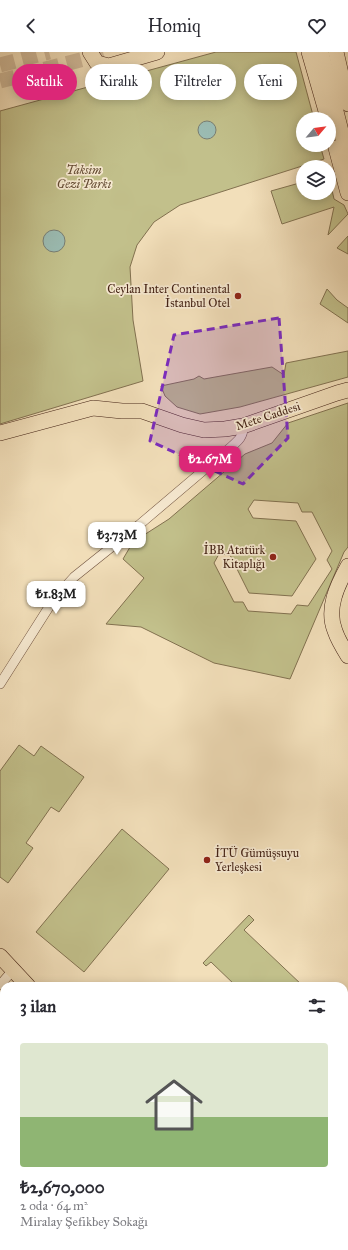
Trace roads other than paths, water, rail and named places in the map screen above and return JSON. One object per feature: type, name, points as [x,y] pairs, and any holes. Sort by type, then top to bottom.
[{"type":"main road","points":[[90,52],[97,63],[109,66],[157,52]]},
{"type":"main road","points":[[309,52],[327,112]]},
{"type":"main road","points":[[321,52],[324,58],[348,159]]},
{"type":"main road","points":[[336,52],[348,104]]},
{"type":"main road","points":[[341,75],[342,52]]},
{"type":"main road","points":[[336,147],[348,193]]},
{"type":"main road","name":"Mete Caddesi","points":[[0,433],[93,408],[122,411],[142,411],[182,425],[204,430],[225,430],[243,426],[345,390]]},
{"type":"main road","points":[[348,566],[340,581],[333,600],[332,621],[336,634],[348,656]]},
{"type":"main road","points":[[5,963],[24,982]]},
{"type":"street","points":[[0,684],[54,599],[74,577],[231,448],[244,432],[243,426]]},
{"type":"street","points":[[1,982],[5,963]]},
{"type":"water","points":[[203,121],[211,121],[216,126],[214,137],[211,139],[203,139],[198,134],[198,126]]},
{"type":"water","points":[[50,230],[58,230],[65,237],[65,245],[58,252],[50,252],[43,245],[43,237]]},
{"type":"tunnel","points":[[0,65],[49,52]]},
{"type":"tunnel","points":[[0,81],[111,52]]},
{"type":"place","name":"Ceylan Inter Continental İstanbul Otel","points":[[238,296]]},
{"type":"place","name":"İBB Atatürk Kitaplığı","points":[[273,557]]},
{"type":"place","name":"İTÜ Gümüşsuyu Yerleşkesi","points":[[207,860]]},
{"type":"park label","name":"Taksim Gezi Parkı","points":[[84,177]]}]
